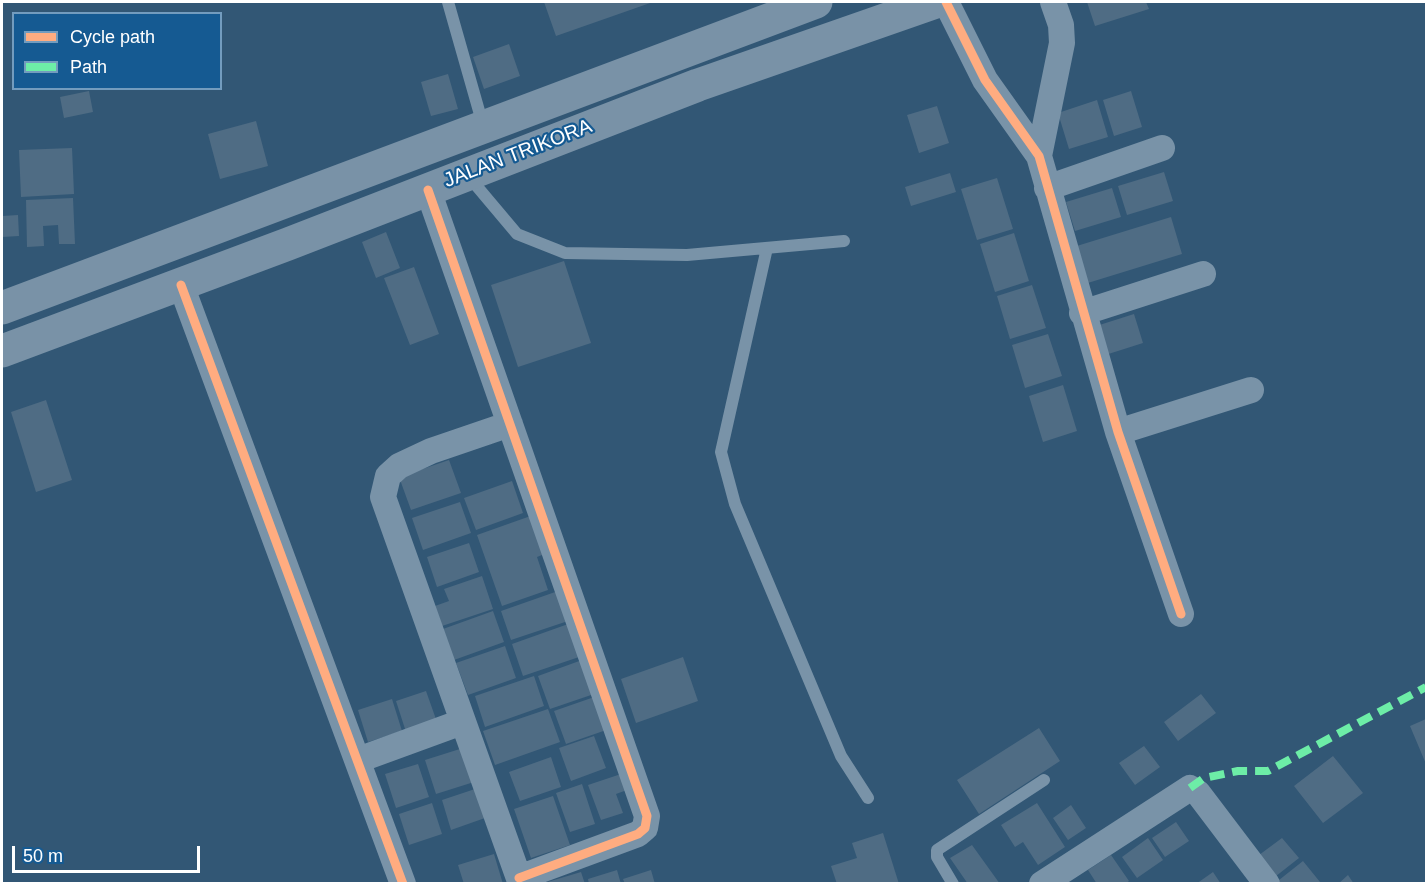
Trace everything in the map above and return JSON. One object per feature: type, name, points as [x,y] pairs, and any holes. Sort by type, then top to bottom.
[{"type":"main road","name":"JALAN TRIKORA","points":[[2,308],[282,205],[483,126],[816,2]]},
{"type":"main road","name":"JALAN TRIKORA","points":[[2,351],[180,285],[698,85],[936,2]]},
{"type":"street","points":[[946,2],[985,80],[1038,156],[1118,432],[1181,614]]},
{"type":"street","points":[[1038,156],[1062,43],[1061,25],[1053,2]]},
{"type":"street","points":[[1047,188],[1162,148]]},
{"type":"street","points":[[428,190],[510,424],[647,816],[645,828],[638,834],[520,881],[382,497],[388,476],[399,466],[431,451],[510,424]]},
{"type":"street","points":[[1082,313],[1203,274]]},
{"type":"street","points":[[180,285],[403,884]]},
{"type":"street","points":[[1118,432],[1251,390]]},
{"type":"street","points":[[358,760],[462,722]]},
{"type":"street","points":[[1042,884],[1190,788],[1198,793],[1267,884]]},
{"type":"lane","points":[[448,2],[483,126]]},
{"type":"lane","points":[[467,174],[517,234],[565,253],[687,255],[844,241]]},
{"type":"lane","points":[[767,248],[722,452],[735,504],[841,756],[868,798]]},
{"type":"lane","points":[[953,884],[936,857],[937,850],[1044,780]]},
{"type":"building","points":[[544,2],[653,2],[556,36]]},
{"type":"building","points":[[1087,2],[1146,2],[1149,9],[1095,26]]},
{"type":"building","points":[[509,44],[520,76],[484,89],[473,57]]},
{"type":"building","points":[[448,74],[458,109],[431,116],[421,82]]},
{"type":"building","points":[[89,91],[93,112],[64,118],[60,97]]},
{"type":"building","points":[[1131,91],[1142,127],[1114,136],[1103,100]]},
{"type":"building","points":[[1097,100],[1108,137],[1069,149],[1058,113]]},
{"type":"building","points":[[937,106],[949,143],[919,153],[907,115]]},
{"type":"building","points":[[256,121],[268,166],[220,179],[208,134]]},
{"type":"building","points":[[72,148],[74,194],[21,197],[19,150]]},
{"type":"building","points":[[1164,172],[1173,201],[1127,215],[1118,186]]},
{"type":"building","points":[[950,173],[956,192],[911,206],[905,187]]},
{"type":"building","points":[[997,178],[1013,229],[977,240],[961,189]]},
{"type":"building","points":[[1112,188],[1121,217],[1075,231],[1066,202]]},
{"type":"building","points":[[73,198],[75,244],[59,244],[58,225],[43,226],[44,246],[27,247],[26,200]]},
{"type":"building","points":[[18,215],[19,236],[2,237],[2,216]]},
{"type":"building","points":[[1171,217],[1182,254],[1078,286],[1067,249]]},
{"type":"building","points":[[386,232],[400,268],[376,278],[362,242]]},
{"type":"building","points":[[1014,233],[1029,281],[995,292],[980,244]]},
{"type":"building","points":[[564,261],[591,343],[518,367],[491,285]]},
{"type":"building","points":[[414,267],[439,334],[410,345],[384,278]]},
{"type":"building","points":[[1032,285],[1046,328],[1010,339],[997,296]]},
{"type":"building","points":[[1134,314],[1143,343],[1099,357],[1090,328]]},
{"type":"building","points":[[1048,334],[1062,376],[1025,388],[1012,345]]},
{"type":"building","points":[[1063,385],[1077,431],[1043,442],[1029,396]]},
{"type":"building","points":[[46,400],[72,480],[36,492],[11,412]]},
{"type":"building","points":[[449,460],[461,493],[411,510],[399,477]]},
{"type":"building","points":[[512,481],[523,513],[476,530],[464,498]]},
{"type":"building","points":[[460,502],[471,533],[423,550],[412,518]]},
{"type":"building","points":[[539,513],[552,551],[537,557],[548,590],[502,606],[477,535]]},
{"type":"building","points":[[469,543],[479,572],[437,587],[427,557]]},
{"type":"building","points":[[482,576],[493,609],[442,626],[435,606],[449,601],[444,589]]},
{"type":"building","points":[[558,591],[568,621],[511,640],[501,611]]},
{"type":"building","points":[[493,611],[504,642],[454,660],[443,629]]},
{"type":"building","points":[[571,623],[582,656],[523,676],[512,644]]},
{"type":"building","points":[[505,646],[516,678],[468,695],[456,663]]},
{"type":"building","points":[[683,657],[698,701],[636,723],[621,679]]},
{"type":"building","points":[[582,660],[594,694],[550,709],[538,676]]},
{"type":"building","points":[[534,676],[544,706],[485,727],[475,696]]},
{"type":"building","points":[[426,691],[437,722],[406,732],[396,701]]},
{"type":"building","points":[[1201,694],[1216,713],[1178,741],[1164,722]]},
{"type":"building","points":[[600,695],[612,728],[566,744],[554,711]]},
{"type":"building","points":[[392,699],[402,731],[368,742],[358,710]]},
{"type":"building","points":[[548,709],[560,742],[495,765],[483,731]]},
{"type":"building","points":[[1426,719],[1426,764],[1410,726]]},
{"type":"building","points":[[1039,728],[1060,761],[979,814],[957,780]]},
{"type":"building","points":[[594,736],[606,768],[571,781],[559,748]]},
{"type":"building","points":[[1144,746],[1160,767],[1135,785],[1119,763]]},
{"type":"building","points":[[463,748],[474,782],[436,794],[425,760]]},
{"type":"building","points":[[1333,756],[1363,793],[1323,823],[1294,786]]},
{"type":"building","points":[[551,757],[561,787],[520,801],[509,772]]},
{"type":"building","points":[[418,764],[429,797],[396,808],[385,774]]},
{"type":"building","points":[[621,774],[627,790],[616,794],[623,813],[601,820],[588,785]]},
{"type":"building","points":[[582,784],[595,824],[570,832],[556,793]]},
{"type":"building","points":[[475,789],[485,818],[451,830],[442,800]]},
{"type":"building","points":[[553,796],[570,845],[531,858],[514,809]]},
{"type":"building","points":[[432,803],[442,834],[409,845],[399,814]]},
{"type":"building","points":[[1037,803],[1065,847],[1038,865],[1023,842],[1015,847],[1001,825]]},
{"type":"building","points":[[1071,805],[1086,828],[1068,840],[1053,818]]},
{"type":"building","points":[[1176,822],[1189,841],[1165,857],[1152,838]]},
{"type":"building","points":[[883,833],[899,884],[837,884],[831,866],[857,858],[852,843]]},
{"type":"building","points":[[1148,838],[1163,860],[1137,878],[1122,857]]},
{"type":"building","points":[[1282,838],[1299,858],[1271,880],[1255,858]]},
{"type":"building","points":[[972,845],[1000,884],[968,884],[950,858]]},
{"type":"building","points":[[494,854],[503,884],[464,884],[458,865]]},
{"type":"building","points":[[1111,855],[1129,881],[1125,884],[1097,884],[1088,870]]},
{"type":"building","points":[[1303,861],[1320,882],[1317,884],[1274,884]]},
{"type":"building","points":[[617,870],[621,884],[589,884],[588,879]]},
{"type":"building","points":[[651,870],[655,884],[625,884],[623,879]]},
{"type":"building","points":[[581,872],[585,884],[544,883]]},
{"type":"building","points":[[1213,872],[1221,884],[1196,884]]},
{"type":"building","points":[[1348,875],[1354,884],[1338,884]]},
{"type":"marked path","points":[[1190,788],[1204,778],[1238,771],[1268,771],[1426,687]]},
{"type":"cycle path","points":[[946,2],[985,80],[1039,156],[1118,432],[1181,614]]},
{"type":"cycle path","points":[[428,190],[647,816],[645,828],[638,834],[519,878]]},
{"type":"cycle path","points":[[181,285],[403,884]]}]
